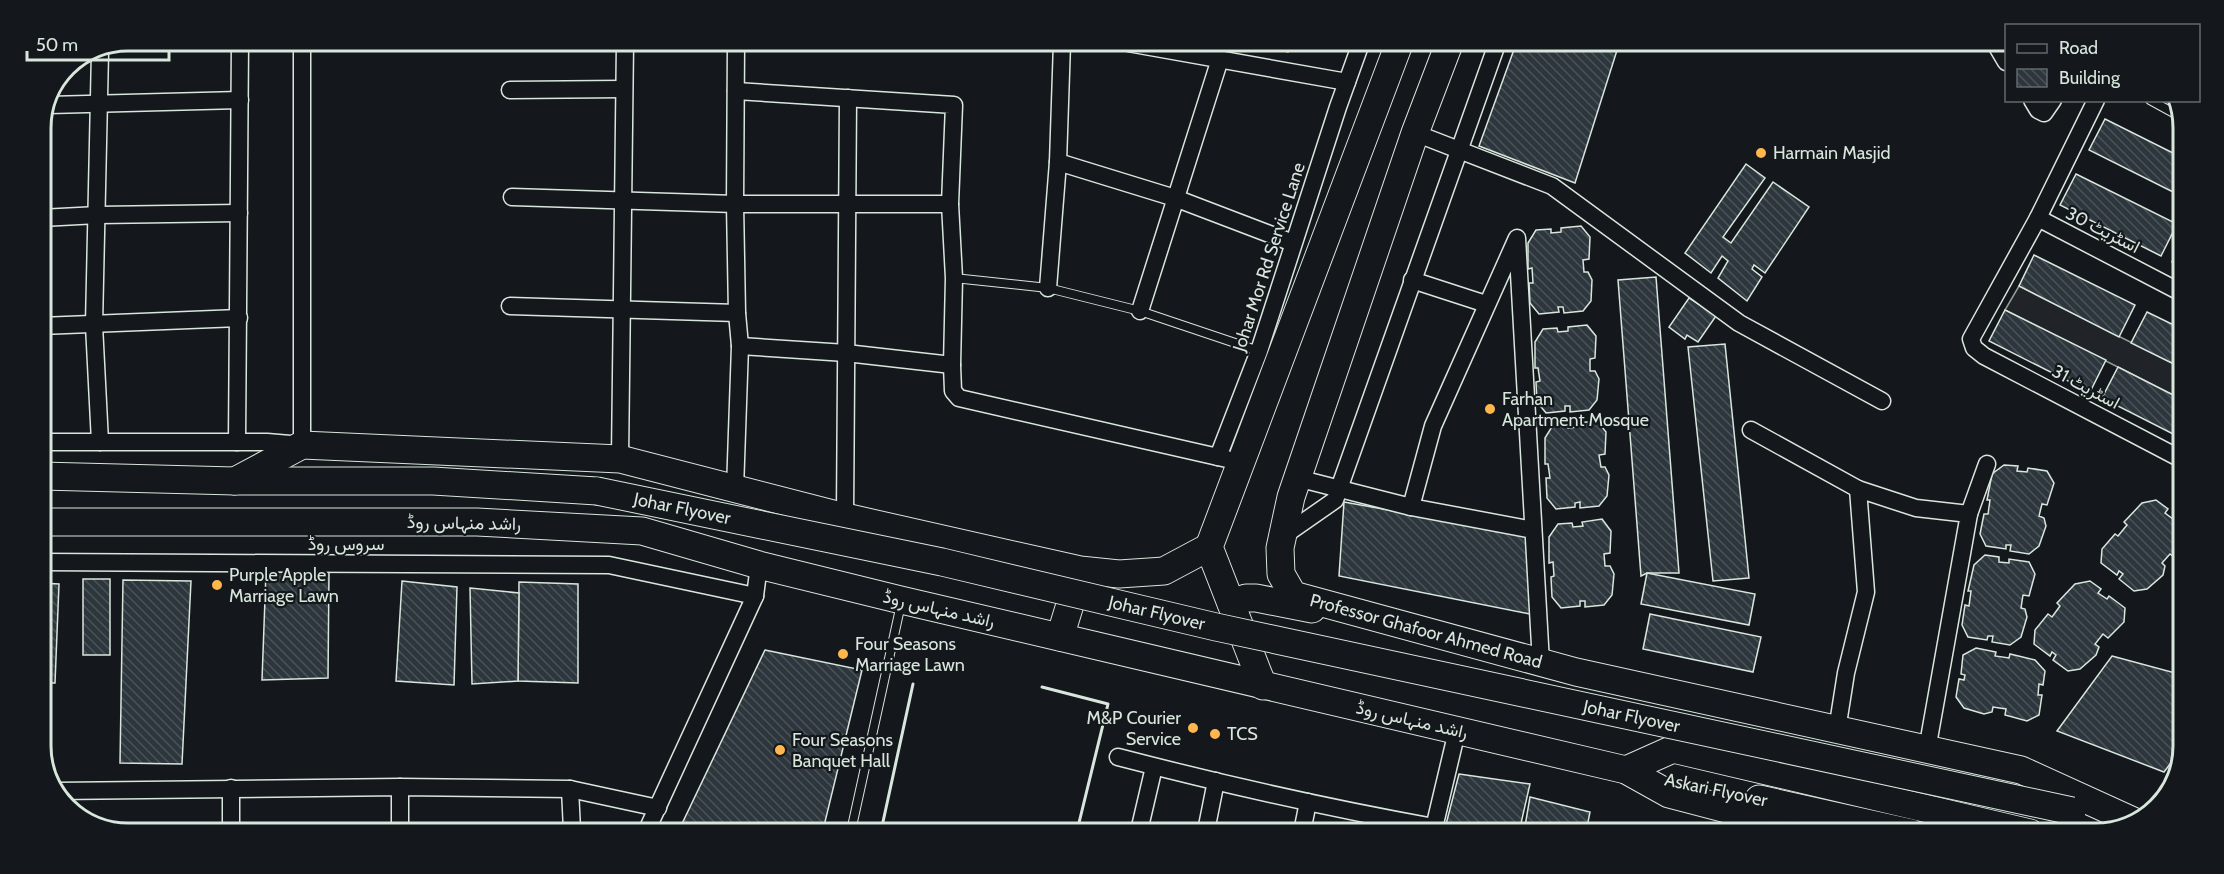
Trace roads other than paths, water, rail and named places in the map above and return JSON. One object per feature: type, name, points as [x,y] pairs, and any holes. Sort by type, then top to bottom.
[{"type":"main road","points":[[1263,686],[1209,546],[1230,460],[1314,272],[1396,51]]},
{"type":"main road","name":"Professor Ghafoor Ahmed Road","points":[[1446,51],[1414,133],[1298,478],[1280,548],[1281,574],[1293,596],[1541,663],[2021,770],[2124,817]]},
{"type":"main road","points":[[51,476],[236,481],[302,445],[620,459],[845,517],[1080,570],[1119,574],[1164,571],[1209,546]]},
{"type":"main road","name":"Johar Flyover","points":[[236,481],[433,482],[597,490],[942,562],[1216,627],[2072,811],[2121,819]]},
{"type":"main road","name":"راشد منہاس روڈ","points":[[51,522],[477,522],[642,531],[759,565],[901,600],[1626,770],[1669,794],[1780,823]]},
{"type":"main road","points":[[1060,637],[1080,570]]},
{"type":"main road","points":[[1231,603],[1246,598],[1256,598],[1414,630]]},
{"type":"main road","points":[[1626,770],[1672,749],[1987,823]]},
{"type":"main road","name":"Askari Flyover","points":[[1626,770],[1866,823]]},
{"type":"street","points":[[237,442],[240,51]]},
{"type":"street","points":[[51,442],[267,442],[302,445],[302,51]]},
{"type":"street","points":[[620,459],[625,51]]},
{"type":"street","points":[[735,489],[740,346],[737,313],[735,204],[736,51]]},
{"type":"street","points":[[1048,288],[1058,162],[1062,51]]},
{"type":"street","points":[[1174,51],[1347,82]]},
{"type":"street","name":"Johar Mor Rd Service Lane","points":[[1230,460],[1259,351],[1358,51]]},
{"type":"street","points":[[1282,537],[1335,500],[1494,51]]},
{"type":"street","points":[[100,57],[94,325],[100,442]]},
{"type":"street","points":[[1140,311],[1220,59]]},
{"type":"street","points":[[510,90],[623,89]]},
{"type":"street","points":[[736,91],[954,105],[950,204],[954,278],[953,391],[959,398],[1230,460]]},
{"type":"street","points":[[845,517],[848,98]]},
{"type":"street","points":[[55,105],[240,100]]},
{"type":"street","points":[[2033,102],[2038,110],[2044,113],[2052,102]]},
{"type":"street","points":[[2038,218],[2095,102]]},
{"type":"street","points":[[1414,133],[1552,186],[1739,323],[1882,400]]},
{"type":"street","points":[[1058,162],[1175,198],[1293,243]]},
{"type":"street","points":[[512,196],[735,204],[950,204]]},
{"type":"street","points":[[51,217],[239,213]]},
{"type":"street","name":"اسٹریٹ 30","points":[[2038,218],[2173,288]]},
{"type":"street","name":"اسٹریٹ 31","points":[[2038,218],[1971,339],[1974,348],[1984,356],[2173,455]]},
{"type":"street","points":[[1411,507],[1433,426],[1517,238],[1541,663]]},
{"type":"street","points":[[1288,260],[1314,272]]},
{"type":"street","points":[[1412,280],[1486,304]]},
{"type":"street","points":[[510,306],[737,313]]},
{"type":"street","points":[[51,326],[238,318]]},
{"type":"street","points":[[740,346],[846,353],[952,365]]},
{"type":"street","points":[[1751,430],[1858,489],[1916,508],[1969,514]]},
{"type":"street","points":[[1927,750],[1969,514],[1987,464]]},
{"type":"street","points":[[1298,478],[1411,507],[1533,530]]},
{"type":"street","points":[[1837,730],[1846,673],[1866,592],[1858,489]]},
{"type":"street","name":"سروس روڈ","points":[[51,562],[609,565],[756,596]]},
{"type":"street","points":[[650,823],[756,596],[759,565]]},
{"type":"street","points":[[1435,823],[1457,731]]},
{"type":"street","points":[[1118,757],[1308,802],[1366,823]]},
{"type":"street","points":[[1142,823],[1155,766]]},
{"type":"street","points":[[1208,823],[1216,781]]},
{"type":"street","points":[[400,787],[400,823]]},
{"type":"street","points":[[69,795],[231,788],[570,789],[658,808]]},
{"type":"street","points":[[231,788],[231,823]]},
{"type":"street","points":[[570,789],[572,823]]},
{"type":"street","points":[[1304,823],[1308,802]]},
{"type":"lane","points":[[954,278],[1048,288],[1140,311],[1259,351]]},
{"type":"lane","points":[[853,823],[901,600]]},
{"type":"place","name":"Harmain Masjid","points":[[1761,153]]},
{"type":"place","name":"Farhan Apartment Mosque","points":[[1490,409]]},
{"type":"place","name":"Purple Apple Marriage Lawn","points":[[217,585]]},
{"type":"place","name":"Four Seasons Marriage Lawn","points":[[843,654]]},
{"type":"place","name":"M&P Courier Service","points":[[1193,728]]},
{"type":"place","name":"TCS","points":[[1215,734]]},
{"type":"place","name":"Four Seasons Banquet Hall","points":[[780,750]]}]
